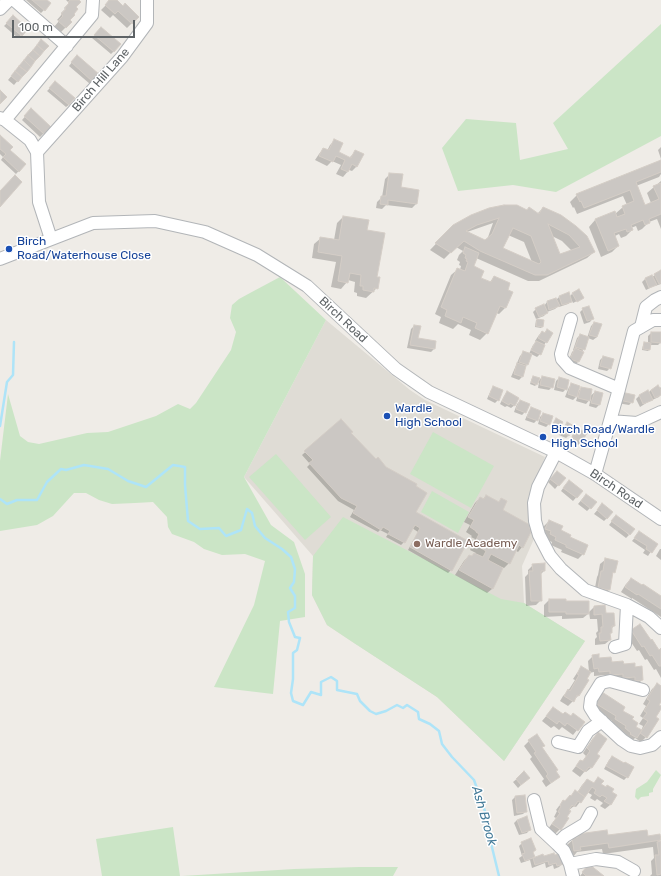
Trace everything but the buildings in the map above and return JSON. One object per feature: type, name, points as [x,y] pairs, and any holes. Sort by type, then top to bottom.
[{"type":"street","points":[[0,10],[9,0]]},
{"type":"street","points":[[14,0],[67,46]]},
{"type":"street","points":[[51,239],[39,202],[37,152],[30,140],[3,119],[92,15],[93,0]]},
{"type":"street","name":"Birch Hill Lane","points":[[37,152],[122,57],[147,23],[148,0]]},
{"type":"street","name":"Birch Road","points":[[0,259],[93,223],[155,221],[205,232],[257,255],[306,286],[396,369],[429,392],[556,452],[595,474],[661,519]]},
{"type":"street","points":[[595,474],[637,329],[646,307],[654,300],[661,297]]},
{"type":"street","points":[[571,319],[561,354],[562,359],[570,368],[619,389]]},
{"type":"street","points":[[637,329],[654,320],[661,320]]},
{"type":"street","points":[[610,421],[637,423],[661,412]]},
{"type":"street","points":[[556,452],[538,487],[534,503],[534,522],[550,556],[561,569],[585,590],[627,605],[649,616],[661,628]]},
{"type":"street","points":[[615,646],[625,644],[627,605]]},
{"type":"street","points":[[643,690],[610,681],[601,683],[591,699],[590,707],[595,715],[622,740],[631,746],[640,748],[652,745],[661,737]]},
{"type":"street","points":[[558,742],[578,747],[588,731],[602,721]]},
{"type":"street","points":[[534,800],[541,829],[564,851],[570,864],[573,876]]},
{"type":"street","points":[[557,844],[565,836],[585,824],[591,813]]},
{"type":"street","points":[[570,864],[596,858],[618,862],[634,871]]},
{"type":"shaded area","name":"Wardle Academy","points":[[326,320],[410,390],[425,400],[545,457],[528,498],[537,532],[522,566],[524,603],[585,641],[504,761],[437,697],[327,625],[312,595],[313,556],[244,477]]},
{"type":"green space","points":[[661,24],[661,136],[556,192],[513,185],[458,191],[442,148],[466,119],[516,123],[520,160],[568,149],[553,123]]},
{"type":"green space","points":[[280,277],[326,320],[244,477],[271,525],[294,542],[305,574],[305,617],[280,621],[273,694],[214,687],[254,605],[265,561],[245,554],[222,555],[204,549],[194,542],[172,534],[168,527],[167,517],[153,502],[112,504],[99,500],[86,493],[74,493],[53,516],[37,525],[0,531],[0,461],[8,394],[20,436],[28,442],[39,444],[87,433],[108,432],[156,416],[178,404],[190,409],[196,403],[231,350],[236,332],[230,318],[232,305],[239,299]]},
{"type":"green space","points":[[433,432],[494,466],[471,508],[410,474]]},
{"type":"green space","points":[[276,454],[331,517],[305,540],[249,477]]},
{"type":"green space","points":[[432,491],[469,512],[458,533],[421,512]]},
{"type":"green space","points":[[343,517],[501,599],[524,603],[585,641],[504,761],[437,697],[327,625],[312,595],[313,556]]},
{"type":"green space","points":[[656,770],[661,775],[653,789],[653,792],[649,793],[649,796],[641,797],[638,800],[635,797],[636,789],[647,782]]},
{"type":"green space","points":[[173,827],[180,876],[102,876],[96,839]]},
{"type":"green space","points":[[398,867],[393,876],[182,876],[294,869]]},
{"type":"waterway","name":"Ash Brook","points":[[0,426],[7,382],[13,375],[14,342]]},
{"type":"waterway","name":"Ash Brook","points":[[0,499],[7,504],[17,500],[37,500],[47,482],[61,469],[66,470],[84,465],[108,469],[128,481],[146,487],[173,465],[185,467],[188,521],[200,529],[219,528],[226,536],[241,530],[247,509],[252,513],[255,526],[265,538],[291,557],[295,569],[294,582],[290,588],[295,596],[295,608],[288,612],[289,622],[295,637],[300,638],[297,650],[293,653],[293,679],[291,693],[293,701],[303,705],[311,692],[321,695],[321,682],[331,677],[337,681],[337,690],[357,694],[360,701],[370,711],[376,714],[397,705],[403,708],[407,705],[418,712],[419,719],[430,724],[439,731],[442,744],[474,780],[487,817],[489,835],[499,876]]},
{"type":"place","name":"Birch Road/Waterhouse Close","points":[[9,249]]},
{"type":"place","name":"Wardle High School","points":[[387,416]]},
{"type":"place","name":"Birch Road/Wardle High School","points":[[543,437]]},
{"type":"place","name":"Wardle Academy","points":[[417,544]]}]
